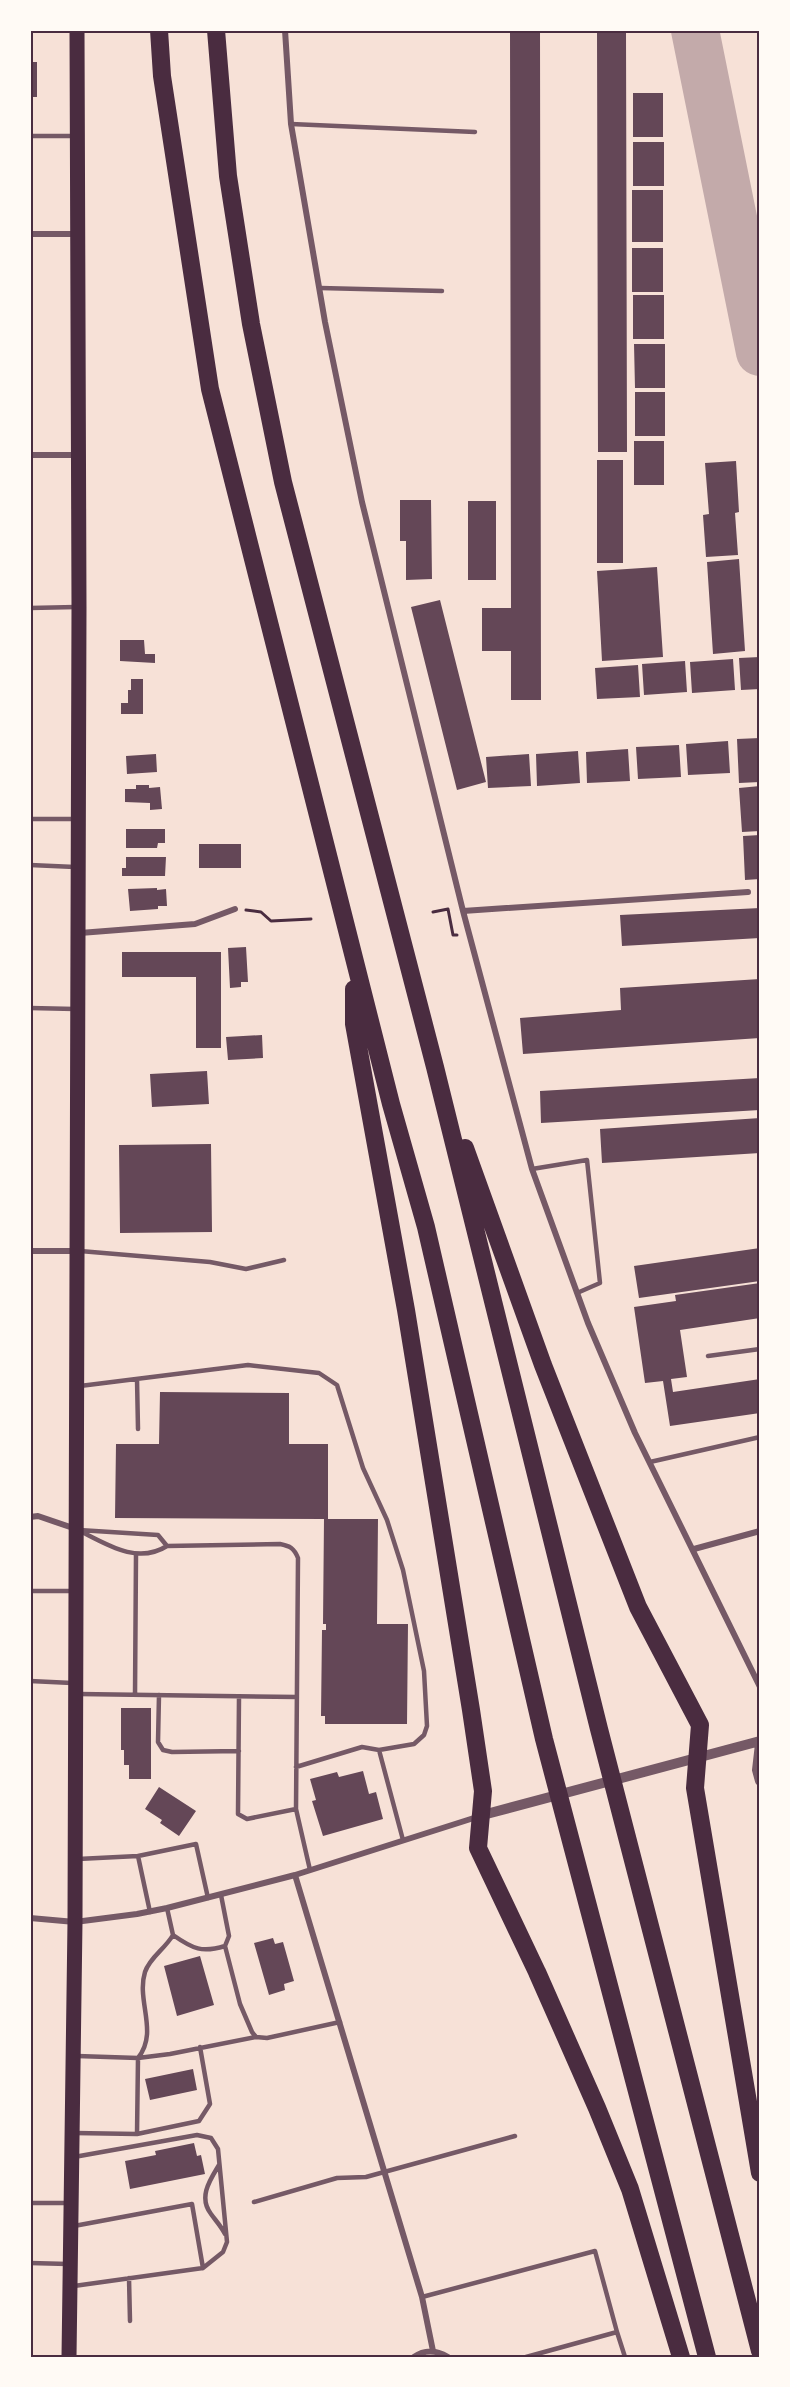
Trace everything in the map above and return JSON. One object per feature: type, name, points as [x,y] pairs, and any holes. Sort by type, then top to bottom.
[{"type":"highway","points":[[159,30],[162,76],[210,388],[354,963],[426,1227],[544,1739],[707,2357]]},
{"type":"highway","points":[[216,30],[228,176],[251,324],[283,482],[435,1067],[599,1729],[760,2351]]},
{"type":"highway","points":[[354,963],[354,1024],[406,1310],[483,1791],[479,1816],[478,1848],[537,1972],[630,2189],[681,2357]]},
{"type":"highway","points":[[435,1067],[543,1365],[638,1607],[700,1725],[695,1788],[760,2173]]},
{"type":"main road","points":[[69,2357],[76,1689],[79,607],[77,30]]},
{"type":"street","points":[[285,30],[291,124],[362,502],[463,911],[532,1169],[577,1293],[635,1433],[760,1687]]},
{"type":"street","points":[[30,234],[76,234]]},
{"type":"street","points":[[30,455],[77,455]]},
{"type":"street","points":[[463,911],[748,892]]},
{"type":"street","points":[[77,933],[195,924],[235,909]]},
{"type":"street","points":[[30,1251],[77,1251]]},
{"type":"street","points":[[30,1517],[38,1516],[76,1529]]},
{"type":"street","points":[[694,1549],[760,1531]]},
{"type":"street","points":[[30,1918],[75,1922],[150,1912],[221,1895],[295,1875],[479,1816],[760,1742],[757,1770],[760,1781]]},
{"type":"street","points":[[295,1875],[422,2297],[434,2351]]},
{"type":"street","points":[[414,2357],[424,2351],[434,2351],[448,2357]]},
{"type":"lane","points":[[291,124],[475,132]]},
{"type":"lane","points":[[30,136],[78,136]]},
{"type":"lane","points":[[320,288],[442,291]]},
{"type":"lane","points":[[30,608],[79,607]]},
{"type":"lane","points":[[30,819],[78,819]]},
{"type":"lane","points":[[30,866],[78,867]]},
{"type":"lane","points":[[30,1008],[78,1009]]},
{"type":"lane","points":[[532,1169],[587,1160],[600,1283],[577,1293]]},
{"type":"lane","points":[[77,1251],[210,1262],[246,1269],[284,1260]]},
{"type":"lane","points":[[708,1356],[760,1349]]},
{"type":"lane","points":[[76,1386],[248,1365],[319,1373],[337,1385],[363,1468],[387,1520],[403,1570],[424,1671],[427,1726],[424,1735],[414,1744],[379,1750],[363,1747],[296,1767]]},
{"type":"lane","points":[[137,1379],[138,1429]]},
{"type":"lane","points":[[650,1461],[760,1437]]},
{"type":"lane","points":[[76,1529],[158,1535],[167,1546]]},
{"type":"lane","points":[[76,1529],[124,1553],[157,1553],[167,1546],[280,1544],[289,1546],[295,1551],[298,1558],[296,1809],[310,1870]]},
{"type":"lane","points":[[135,1695],[136,1554]]},
{"type":"lane","points":[[30,1591],[76,1591]]},
{"type":"lane","points":[[30,1681],[76,1689],[135,1695],[297,1697]]},
{"type":"lane","points":[[159,1695],[158,1742],[163,1750],[172,1752],[239,1751]]},
{"type":"lane","points":[[239,1697],[238,1814],[248,1820],[296,1809]]},
{"type":"lane","points":[[379,1750],[403,1840]]},
{"type":"lane","points":[[75,1859],[138,1856],[195,1844],[208,1898]]},
{"type":"lane","points":[[138,1856],[150,1912]]},
{"type":"lane","points":[[221,1895],[229,1936],[225,1946],[240,2004],[256,2037]]},
{"type":"lane","points":[[167,1908],[173,1935],[184,1944],[205,1951],[225,1946]]},
{"type":"lane","points":[[137,2134],[138,2058],[145,2049],[148,2034],[143,2002],[145,1971],[153,1957],[168,1944],[173,1935]]},
{"type":"lane","points":[[73,2056],[138,2058],[256,2037],[267,2038],[340,2022]]},
{"type":"lane","points":[[71,2133],[137,2134],[199,2121],[210,2104],[200,2047]]},
{"type":"lane","points":[[71,2158],[201,2134],[211,2138],[220,2163],[226,2236],[223,2252],[204,2268],[71,2287]]},
{"type":"lane","points":[[254,2202],[337,2178],[366,2177],[384,2170],[515,2136]]},
{"type":"lane","points":[[220,2163],[208,2183],[205,2197],[209,2211],[226,2236]]},
{"type":"lane","points":[[30,2203],[71,2203]]},
{"type":"lane","points":[[71,2226],[192,2205],[204,2268]]},
{"type":"lane","points":[[422,2297],[595,2251],[626,2357]]},
{"type":"lane","points":[[30,2263],[71,2264]]},
{"type":"lane","points":[[129,2278],[130,2321]]},
{"type":"lane","points":[[526,2357],[617,2332]]},
{"type":"path","points":[[235,909],[261,912],[271,921],[311,919]]},
{"type":"path","points":[[433,912],[448,909],[453,935],[469,933]]},
{"type":"building","points":[[510,30],[540,30],[541,700],[511,700],[511,651],[482,651],[482,608],[511,608]]},
{"type":"building","points":[[597,30],[626,30],[627,452],[598,452]]},
{"type":"building","points":[[30,62],[37,62],[37,97],[30,97]]},
{"type":"building","points":[[633,93],[663,93],[663,137],[633,137]]},
{"type":"building","points":[[633,142],[664,142],[664,186],[633,186]]},
{"type":"building","points":[[632,190],[663,190],[663,242],[632,242]]},
{"type":"building","points":[[632,248],[663,248],[663,292],[632,292]]},
{"type":"building","points":[[633,295],[664,295],[664,339],[633,339]]},
{"type":"building","points":[[634,344],[665,344],[665,388],[635,388]]},
{"type":"building","points":[[635,392],[665,392],[665,436],[635,436]]},
{"type":"building","points":[[634,441],[664,441],[664,485],[634,485]]},
{"type":"building","points":[[597,460],[623,460],[623,563],[597,563]]},
{"type":"building","points":[[736,461],[739,512],[735,513],[738,555],[706,557],[703,515],[709,514],[705,463]]},
{"type":"building","points":[[400,500],[431,500],[432,579],[406,580],[406,541],[400,541]]},
{"type":"building","points":[[468,501],[496,501],[496,580],[468,580]]},
{"type":"building","points":[[739,559],[745,651],[713,654],[707,562]]},
{"type":"building","points":[[657,567],[663,657],[602,661],[597,571]]},
{"type":"building","points":[[440,600],[486,782],[457,790],[411,607]]},
{"type":"building","points":[[120,640],[144,640],[145,654],[155,654],[155,663],[120,661]]},
{"type":"building","points":[[760,657],[760,689],[741,690],[739,658]]},
{"type":"building","points":[[733,659],[735,690],[692,693],[690,662]]},
{"type":"building","points":[[685,661],[687,692],[644,695],[642,664]]},
{"type":"building","points":[[638,665],[640,697],[597,699],[595,668]]},
{"type":"building","points":[[131,679],[143,679],[143,714],[121,714],[121,703],[128,703]]},
{"type":"building","points":[[760,738],[760,782],[739,783],[737,739]]},
{"type":"building","points":[[728,741],[730,773],[688,775],[686,744]]},
{"type":"building","points":[[679,745],[681,777],[638,779],[636,747]]},
{"type":"building","points":[[628,749],[630,781],[587,783],[586,752]]},
{"type":"building","points":[[578,751],[580,783],[537,786],[536,754]]},
{"type":"building","points":[[156,754],[157,772],[127,774],[126,756]]},
{"type":"building","points":[[529,754],[531,786],[488,788],[486,757]]},
{"type":"building","points":[[136,785],[149,785],[149,788],[160,787],[162,809],[150,810],[150,803],[125,802],[125,789],[136,789]]},
{"type":"building","points":[[760,786],[760,831],[742,832],[739,788]]},
{"type":"building","points":[[126,829],[165,829],[165,843],[158,843],[157,848],[126,848]]},
{"type":"building","points":[[760,835],[760,879],[745,880],[743,836]]},
{"type":"building","points":[[199,844],[241,844],[241,868],[199,868]]},
{"type":"building","points":[[126,857],[166,857],[165,876],[122,876],[122,868],[126,868]]},
{"type":"building","points":[[157,888],[157,890],[166,889],[167,906],[130,911],[128,889]]},
{"type":"building","points":[[760,908],[760,938],[622,946],[620,915]]},
{"type":"building","points":[[246,947],[248,982],[241,982],[241,987],[230,988],[228,948]]},
{"type":"building","points":[[122,952],[221,952],[221,1048],[196,1048],[196,977],[122,977]]},
{"type":"building","points":[[760,979],[760,1038],[523,1054],[520,1018],[621,1010],[620,988]]},
{"type":"building","points":[[262,1035],[263,1058],[228,1060],[226,1037]]},
{"type":"building","points":[[207,1071],[209,1104],[152,1107],[150,1074]]},
{"type":"building","points":[[760,1078],[760,1110],[541,1123],[540,1091]]},
{"type":"building","points":[[760,1118],[760,1153],[602,1163],[600,1129]]},
{"type":"building","points":[[211,1144],[212,1232],[120,1233],[119,1145]]},
{"type":"building","points":[[760,1248],[760,1281],[639,1298],[634,1266]]},
{"type":"building","points":[[760,1283],[760,1318],[680,1330],[687,1377],[671,1379],[673,1392],[760,1379],[760,1413],[670,1426],[663,1381],[645,1383],[634,1307],[676,1301],[675,1295]]},
{"type":"building","points":[[160,1392],[289,1393],[289,1444],[328,1444],[328,1519],[378,1519],[377,1624],[408,1624],[407,1724],[325,1724],[325,1716],[321,1716],[322,1630],[326,1630],[326,1624],[323,1624],[324,1519],[115,1518],[116,1444],[159,1444]]},
{"type":"building","points":[[121,1708],[151,1708],[151,1779],[129,1779],[129,1765],[124,1765],[124,1750],[121,1750]]},
{"type":"building","points":[[363,1771],[369,1794],[376,1792],[383,1819],[323,1836],[312,1801],[316,1800],[310,1779],[337,1772],[339,1777]]},
{"type":"building","points":[[159,1787],[196,1811],[179,1836],[160,1823],[162,1820],[145,1809]]},
{"type":"building","points":[[273,1938],[275,1944],[283,1942],[294,1981],[284,1984],[285,1990],[269,1995],[254,1943]]},
{"type":"building","points":[[200,1956],[214,2005],[177,2016],[164,1966]]},
{"type":"building","points":[[193,2069],[197,2090],[150,2100],[145,2079]]},
{"type":"building","points":[[194,2143],[197,2156],[201,2155],[205,2174],[130,2189],[125,2161],[156,2155],[155,2151]]},
{"type":"taxiway","points":[[695,30],[760,352]]}]
